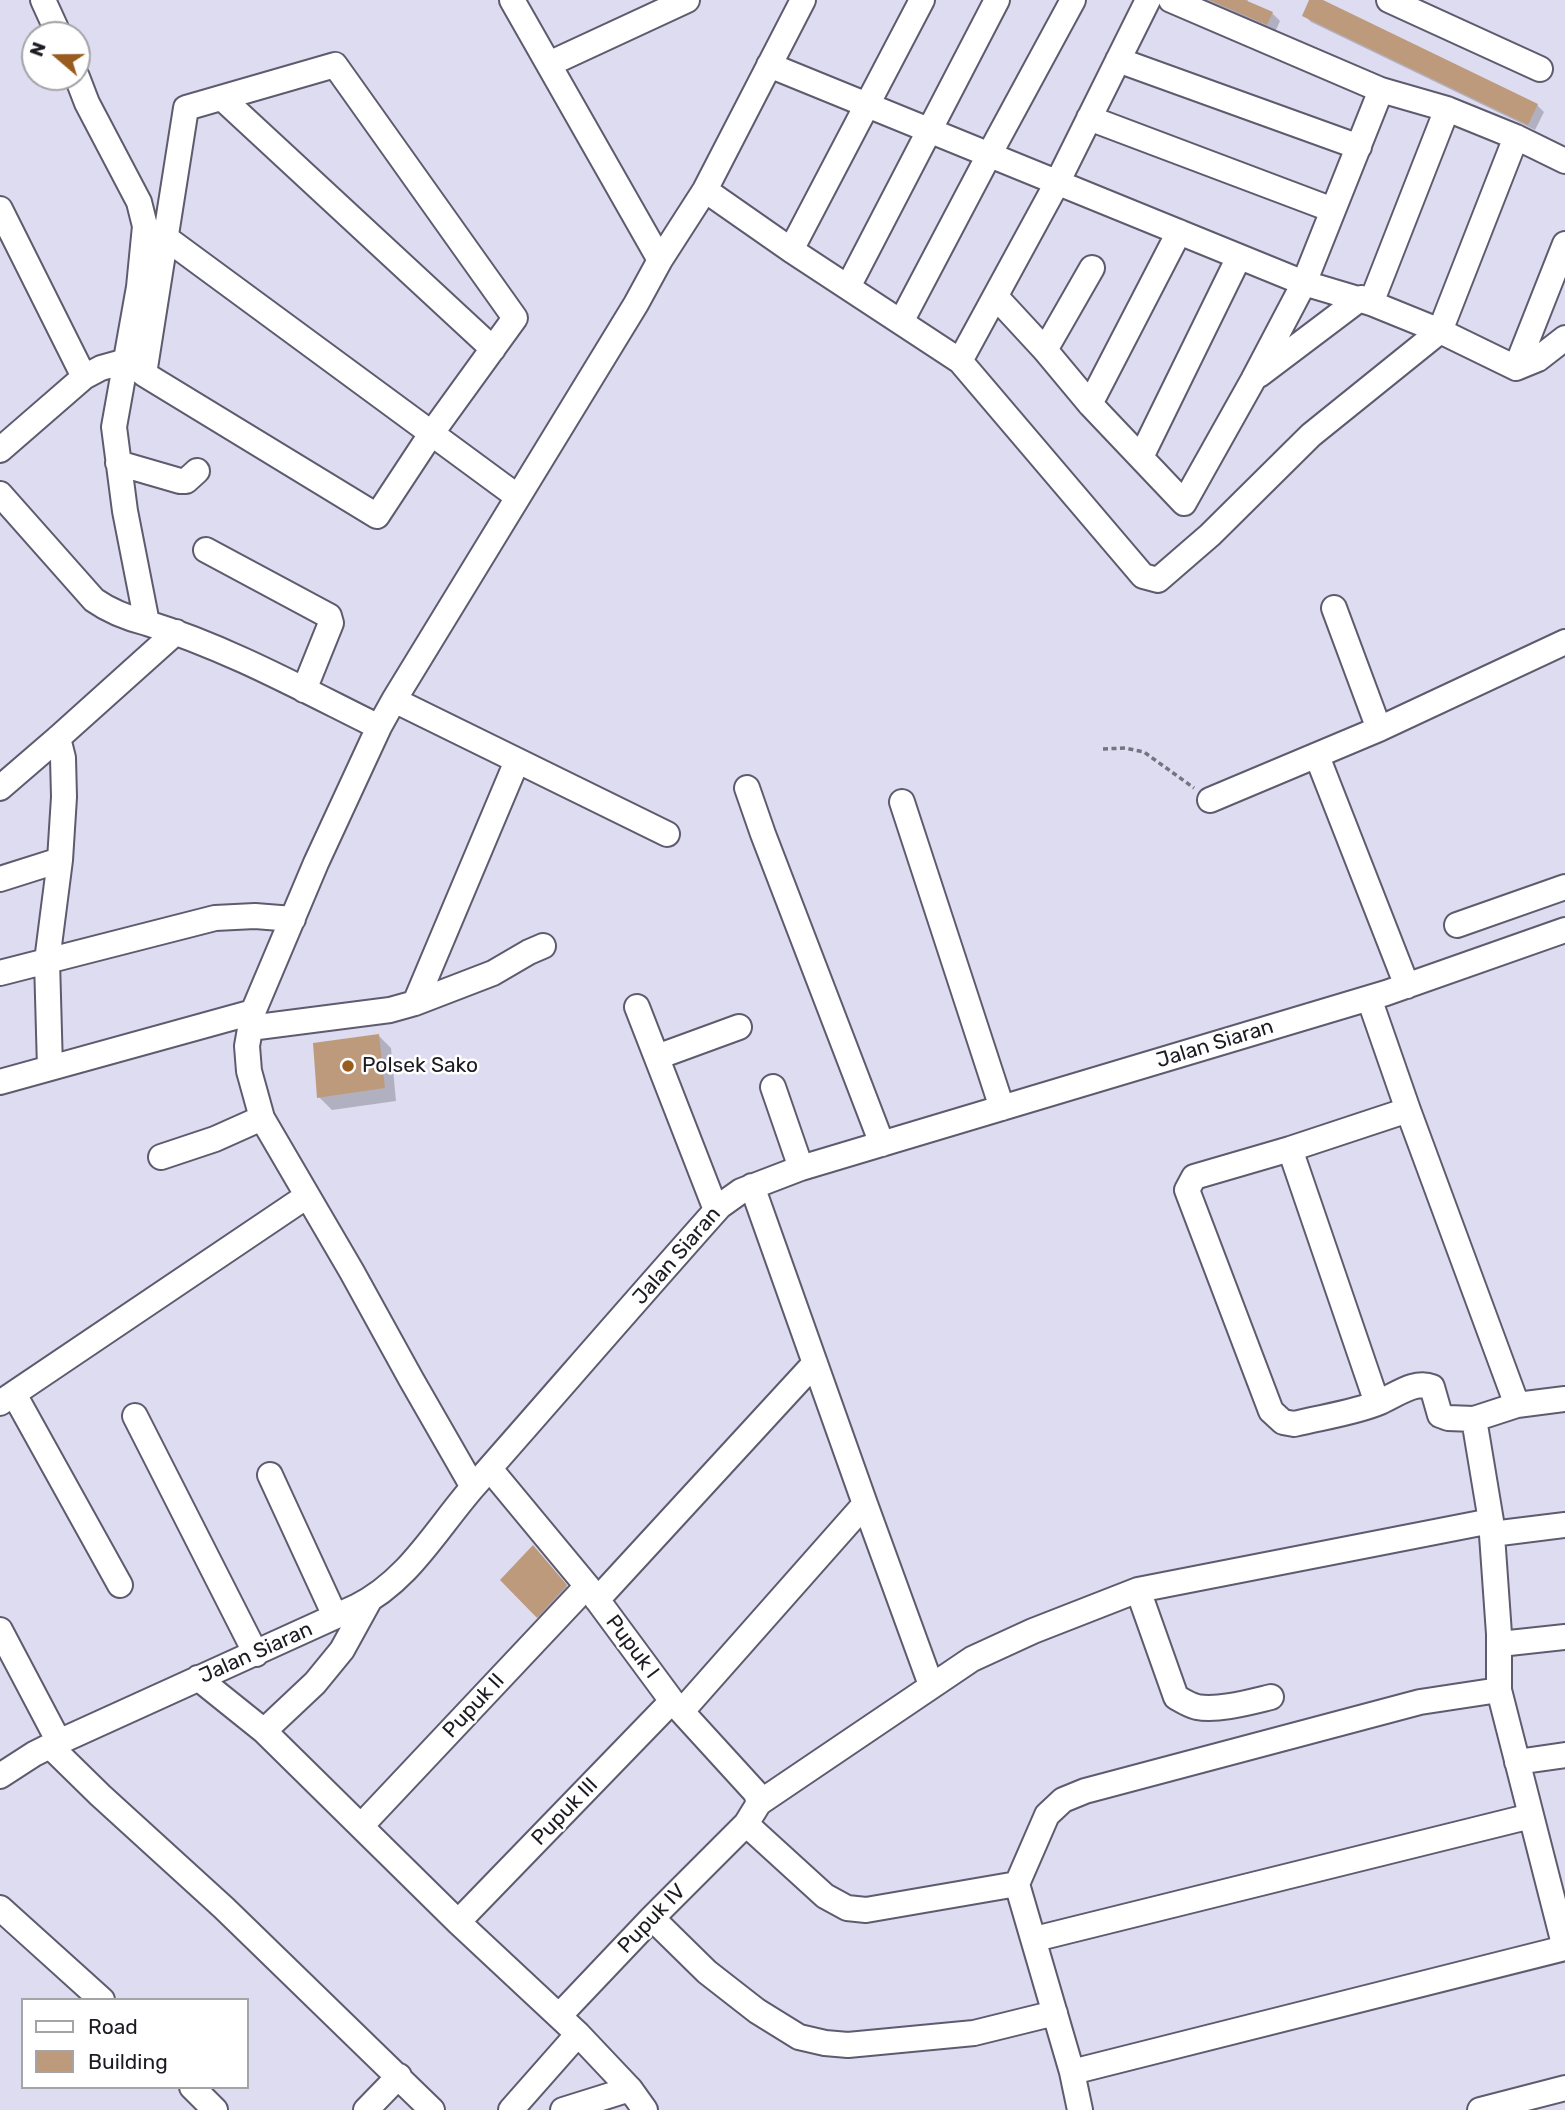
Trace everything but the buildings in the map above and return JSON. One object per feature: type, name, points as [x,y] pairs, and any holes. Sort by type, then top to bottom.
[{"type":"street","points":[[43,0],[53,21]]},
{"type":"street","points":[[512,0],[660,260]]},
{"type":"street","points":[[549,64],[687,0]]},
{"type":"street","points":[[251,1020],[316,863],[379,727],[636,304],[660,260],[705,190],[803,0]]},
{"type":"street","points":[[791,250],[922,0]]},
{"type":"street","points":[[848,287],[997,0]]},
{"type":"street","points":[[901,322],[1073,0]]},
{"type":"street","points":[[961,361],[1057,183],[1148,0]]},
{"type":"street","points":[[1171,0],[1381,90],[1447,109],[1516,137],[1565,161]]},
{"type":"street","points":[[1389,0],[1541,69]]},
{"type":"street","points":[[1118,60],[1359,148]]},
{"type":"street","points":[[335,65],[515,318],[431,434],[377,516],[144,374],[186,108],[222,98],[335,65]]},
{"type":"street","points":[[769,65],[1304,283],[1366,301],[1440,331],[1516,368],[1538,359],[1565,338]]},
{"type":"street","points":[[1184,503],[1304,283],[1381,90]]},
{"type":"street","points":[[82,91],[139,202],[145,226],[139,287],[114,428],[147,624]]},
{"type":"street","points":[[222,98],[494,349]]},
{"type":"street","points":[[1253,380],[1366,301],[1447,109]]},
{"type":"street","points":[[1089,118],[1333,211]]},
{"type":"street","points":[[705,190],[791,250],[961,361],[1143,576],[1158,580],[1210,535],[1311,435],[1440,331],[1516,137]]},
{"type":"street","points":[[0,209],[84,377]]},
{"type":"street","points":[[1090,404],[1179,232]]},
{"type":"street","points":[[166,238],[518,497]]},
{"type":"street","points":[[1516,368],[1565,244]]},
{"type":"street","points":[[1141,457],[1239,257]]},
{"type":"street","points":[[1045,350],[1092,268]]},
{"type":"street","points":[[996,297],[1210,535]]},
{"type":"street","points":[[0,450],[84,377],[126,361]]},
{"type":"street","points":[[118,463],[180,481],[186,481],[197,471]]},
{"type":"street","points":[[0,494],[94,600],[107,609],[123,617],[176,632],[242,660],[379,727]]},
{"type":"street","points":[[206,550],[329,616],[331,623],[304,690]]},
{"type":"street","points":[[1334,608],[1379,729]]},
{"type":"street","points":[[0,788],[176,632]]},
{"type":"street","points":[[1210,800],[1379,729],[1565,642]]},
{"type":"street","points":[[394,700],[667,834]]},
{"type":"street","points":[[50,1068],[47,961],[60,860],[64,797],[63,758],[58,738]]},
{"type":"street","points":[[1317,755],[1407,986]]},
{"type":"street","points":[[415,1003],[517,761]]},
{"type":"street","points":[[747,788],[882,1144]]},
{"type":"street","points":[[902,802],[1002,1108]]},
{"type":"street","points":[[0,879],[60,860]]},
{"type":"street","points":[[1457,925],[1565,887]]},
{"type":"street","points":[[1486,914],[1501,953]]},
{"type":"street","points":[[0,974],[215,918],[255,916],[293,919]]},
{"type":"street","name":"Jalan Siaran","points":[[0,1776],[54,1744],[256,1654],[369,1601],[384,1591],[431,1541],[481,1478],[731,1196],[801,1168],[1369,998],[1564,933]]},
{"type":"street","points":[[0,1082],[251,1020],[390,1010],[493,973],[529,951],[543,946]]},
{"type":"street","points":[[1369,998],[1517,1405]]},
{"type":"street","points":[[637,1007],[716,1210]]},
{"type":"street","name":"Pupuk I","points":[[251,1020],[247,1046],[249,1072],[262,1118],[352,1272],[411,1380],[481,1478],[592,1593],[677,1706],[756,1793],[752,1814],[825,1896],[847,1908],[866,1910],[1017,1884]]},
{"type":"street","points":[[657,1057],[739,1027]]},
{"type":"street","points":[[773,1087],[801,1168]]},
{"type":"street","points":[[1408,1110],[1194,1177],[1188,1190],[1271,1411],[1283,1422],[1294,1423],[1377,1403],[1424,1384],[1432,1387],[1440,1415],[1448,1418],[1474,1419],[1517,1405],[1565,1399]]},
{"type":"street","points":[[161,1157],[215,1139],[262,1118]]},
{"type":"street","points":[[1290,1149],[1377,1403]]},
{"type":"street","points":[[752,1186],[931,1685]]},
{"type":"street","points":[[120,1584],[7,1398],[307,1196]]},
{"type":"street","name":"Pupuk II","points":[[361,1826],[815,1363]]},
{"type":"street","points":[[135,1416],[256,1654]]},
{"type":"street","points":[[1072,2072],[1565,1948],[1555,1868],[1531,1816],[1499,1690],[1500,1644],[1492,1528],[1474,1419]]},
{"type":"street","points":[[270,1475],[335,1616]]},
{"type":"street","name":"Pupuk III","points":[[458,1922],[677,1706],[864,1504]]},
{"type":"street","name":"Pupuk IV","points":[[559,2016],[752,1814],[931,1685],[972,1659],[1033,1631],[1138,1590],[1492,1528],[1565,1525]]},
{"type":"street","points":[[1138,1590],[1176,1696],[1185,1703],[1198,1707],[1236,1705],[1271,1697]]},
{"type":"street","points":[[264,1731],[315,1683],[342,1650],[369,1601]]},
{"type":"street","points":[[0,1630],[54,1744],[100,1795],[224,1908],[432,2110]]},
{"type":"street","points":[[1500,1644],[1565,1636]]},
{"type":"street","points":[[198,1678],[264,1731],[458,1922],[578,2034],[645,2110]]},
{"type":"street","points":[[1080,2110],[1035,1939],[1017,1884],[1047,1815],[1063,1800],[1073,1795],[1420,1702],[1499,1690]]},
{"type":"street","points":[[1517,1762],[1565,1755]]},
{"type":"street","points":[[1035,1939],[1531,1816]]},
{"type":"street","points":[[0,1908],[100,1998]]},
{"type":"street","points":[[652,1918],[707,1972],[757,2011],[799,2037],[848,2045],[974,2033],[1055,2013]]},
{"type":"street","points":[[511,2110],[578,2034]]},
{"type":"street","points":[[366,2110],[399,2076]]},
{"type":"street","points":[[1480,2110],[1565,2088]]},
{"type":"street","points":[[194,2089],[215,2110]]},
{"type":"street","points":[[563,2110],[630,2090]]},
{"type":"path","points":[[1103,748],[1125,748],[1144,752],[1210,800]]},
{"type":"place","name":"Polsek Sako","points":[[348,1066]]}]
